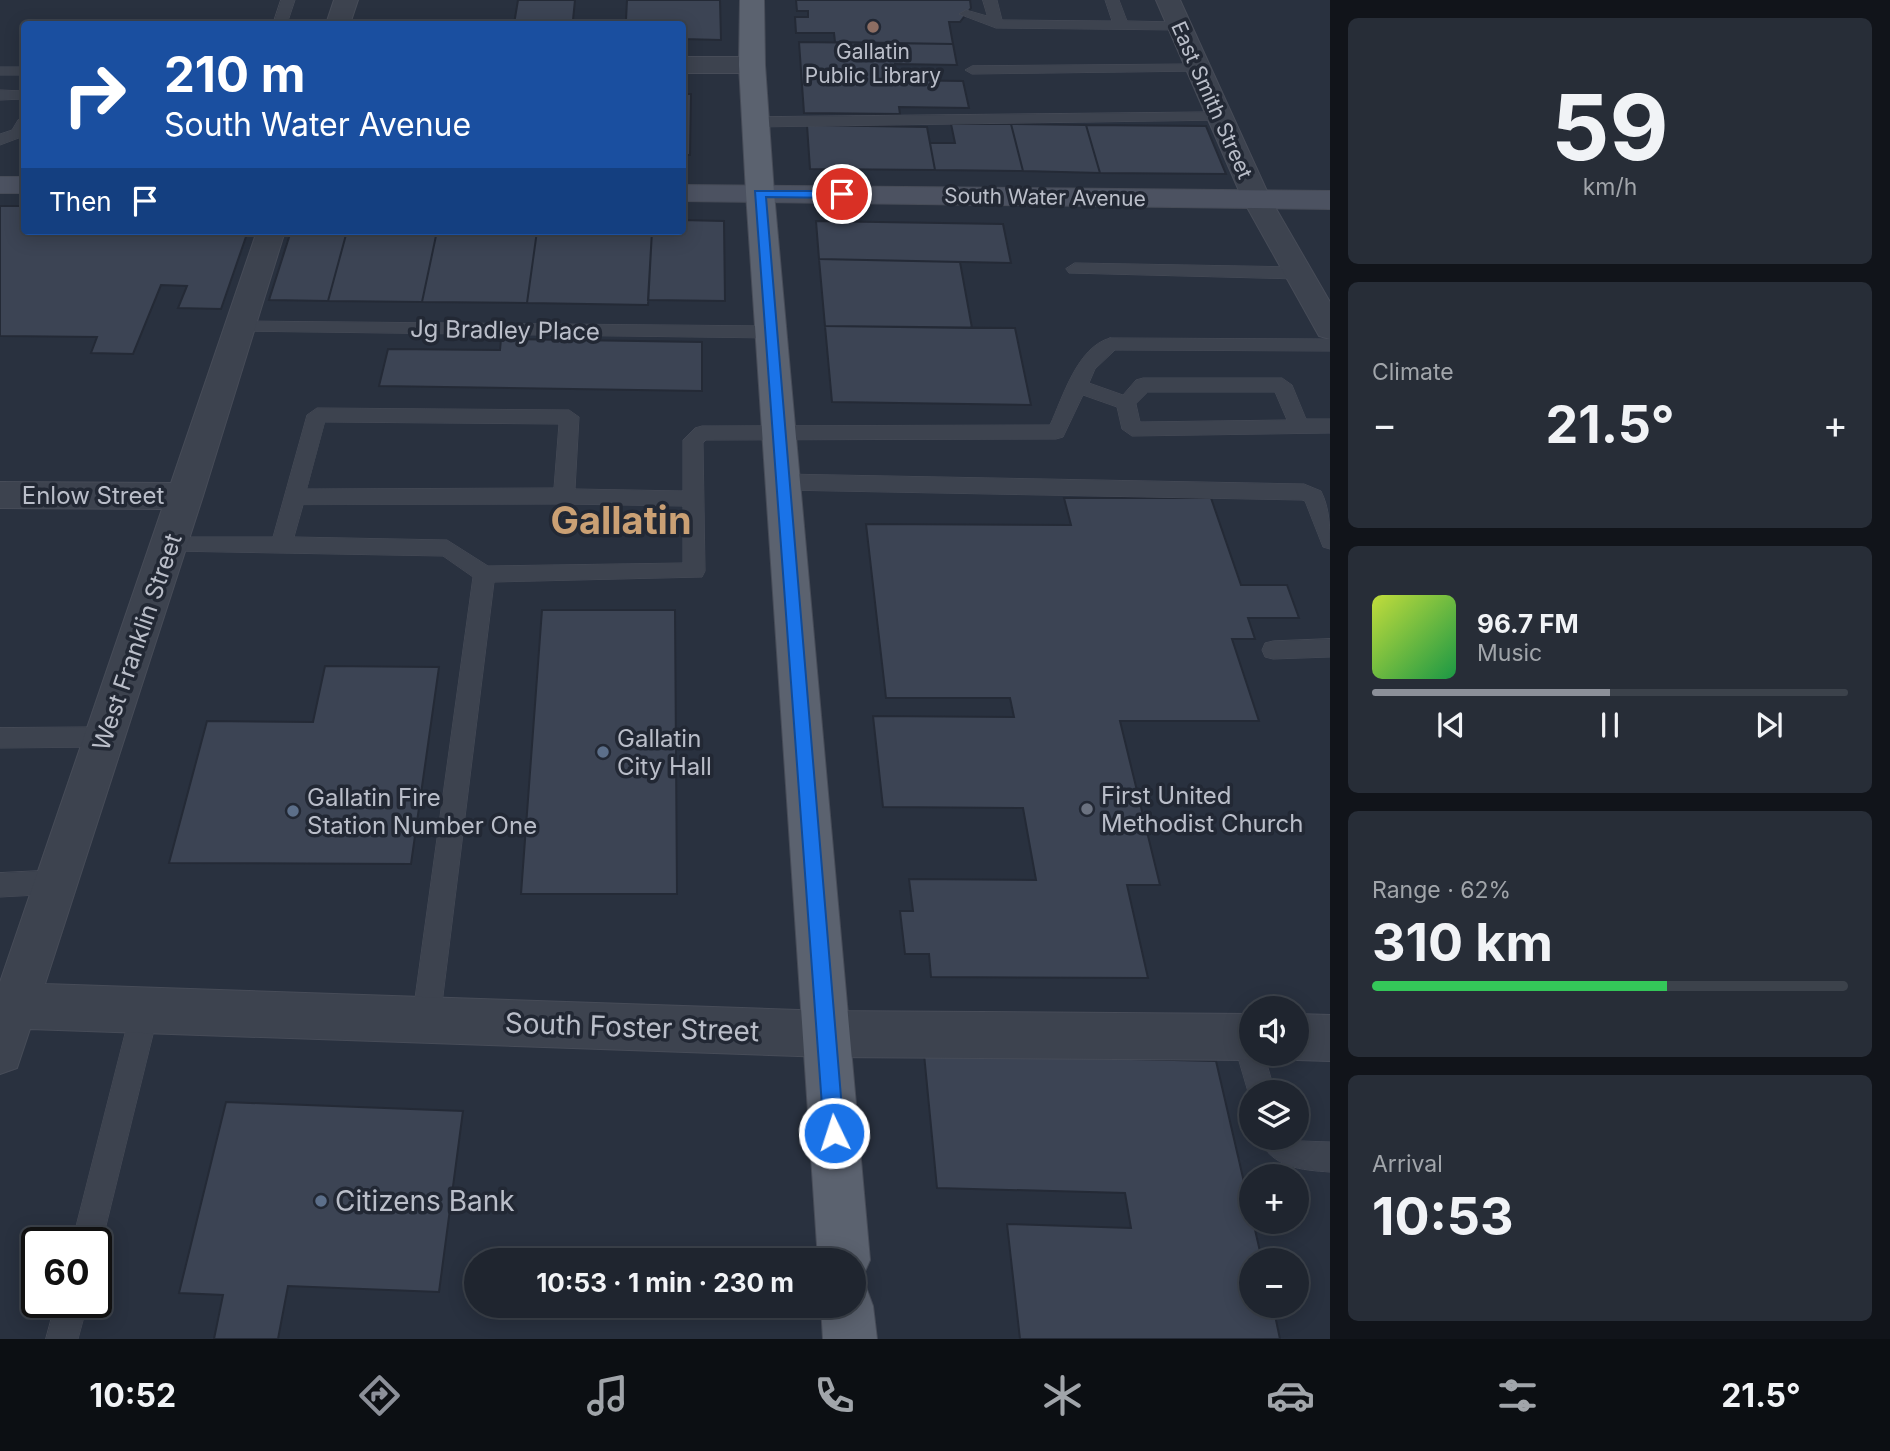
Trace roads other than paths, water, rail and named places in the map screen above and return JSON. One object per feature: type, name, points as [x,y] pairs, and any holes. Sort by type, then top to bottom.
[{"type":"main road","points":[[752,0],[752,65],[760,193],[843,1248]]},
{"type":"main road","points":[[0,185],[21,185]]},
{"type":"main road","name":"South Water Avenue","points":[[686,193],[1330,200]]},
{"type":"main road","points":[[848,1318],[850,1339]]},
{"type":"street","points":[[339,21],[346,0]]},
{"type":"street","name":"East Smith Street","points":[[1168,0],[1257,200],[1330,329]]},
{"type":"street","points":[[686,65],[752,65]]},
{"type":"street","name":"West Franklin Street","points":[[0,1051],[186,496],[270,235]]},
{"type":"street","name":"Enlow Street","points":[[0,495],[186,496]]},
{"type":"street","name":"South Foster Street","points":[[14,1006],[827,1034],[1239,1037]]},
{"type":"street","points":[[1309,1037],[1330,1038]]},
{"type":"lane","points":[[281,21],[288,0]]},
{"type":"lane","points":[[989,0],[996,24]]},
{"type":"lane","points":[[1112,0],[1121,25]]},
{"type":"lane","points":[[966,14],[996,24],[1179,26]]},
{"type":"lane","points":[[972,70],[1198,68]]},
{"type":"lane","points":[[0,71],[21,71]]},
{"type":"lane","points":[[0,95],[21,95]]},
{"type":"lane","points":[[755,122],[1221,117]]},
{"type":"lane","points":[[0,140],[18,133],[21,128]]},
{"type":"lane","points":[[1075,269],[1298,273]]},
{"type":"lane","name":"Jg Bradley Place","points":[[240,327],[771,332]]},
{"type":"lane","points":[[170,543],[447,548],[484,574],[694,571],[693,440],[702,433],[1056,432],[1087,366],[1110,344],[1330,345]]},
{"type":"lane","points":[[1126,403],[1143,385],[1282,385],[1300,427]]},
{"type":"lane","points":[[1078,386],[1126,403]]},
{"type":"lane","points":[[1126,403],[1132,429],[1330,426]]},
{"type":"lane","points":[[282,544],[317,415],[569,417],[564,496]]},
{"type":"lane","points":[[783,482],[1304,492],[1314,496],[1330,541]]},
{"type":"lane","points":[[295,497],[564,496],[694,499]]},
{"type":"lane","points":[[426,1020],[484,574]]},
{"type":"lane","points":[[1273,650],[1330,648]]},
{"type":"lane","points":[[0,738],[105,737]]},
{"type":"lane","points":[[0,885],[56,883]]},
{"type":"lane","points":[[91,1227],[145,1010]]},
{"type":"lane","points":[[1289,1150],[1296,1155],[1330,1157]]},
{"type":"lane","points":[[62,1339],[68,1318]]},
{"type":"place","name":"Gallatin Public Library","points":[[873,27]]},
{"type":"place","name":"Gallatin City Hall","points":[[603,752]]},
{"type":"place","name":"First United Methodist Church","points":[[1087,809]]},
{"type":"place","name":"Gallatin Fire Station Number One","points":[[293,811]]},
{"type":"place","name":"Citizens Bank","points":[[321,1201]]},
{"type":"district","name":"Gallatin","points":[[621,520]]}]
